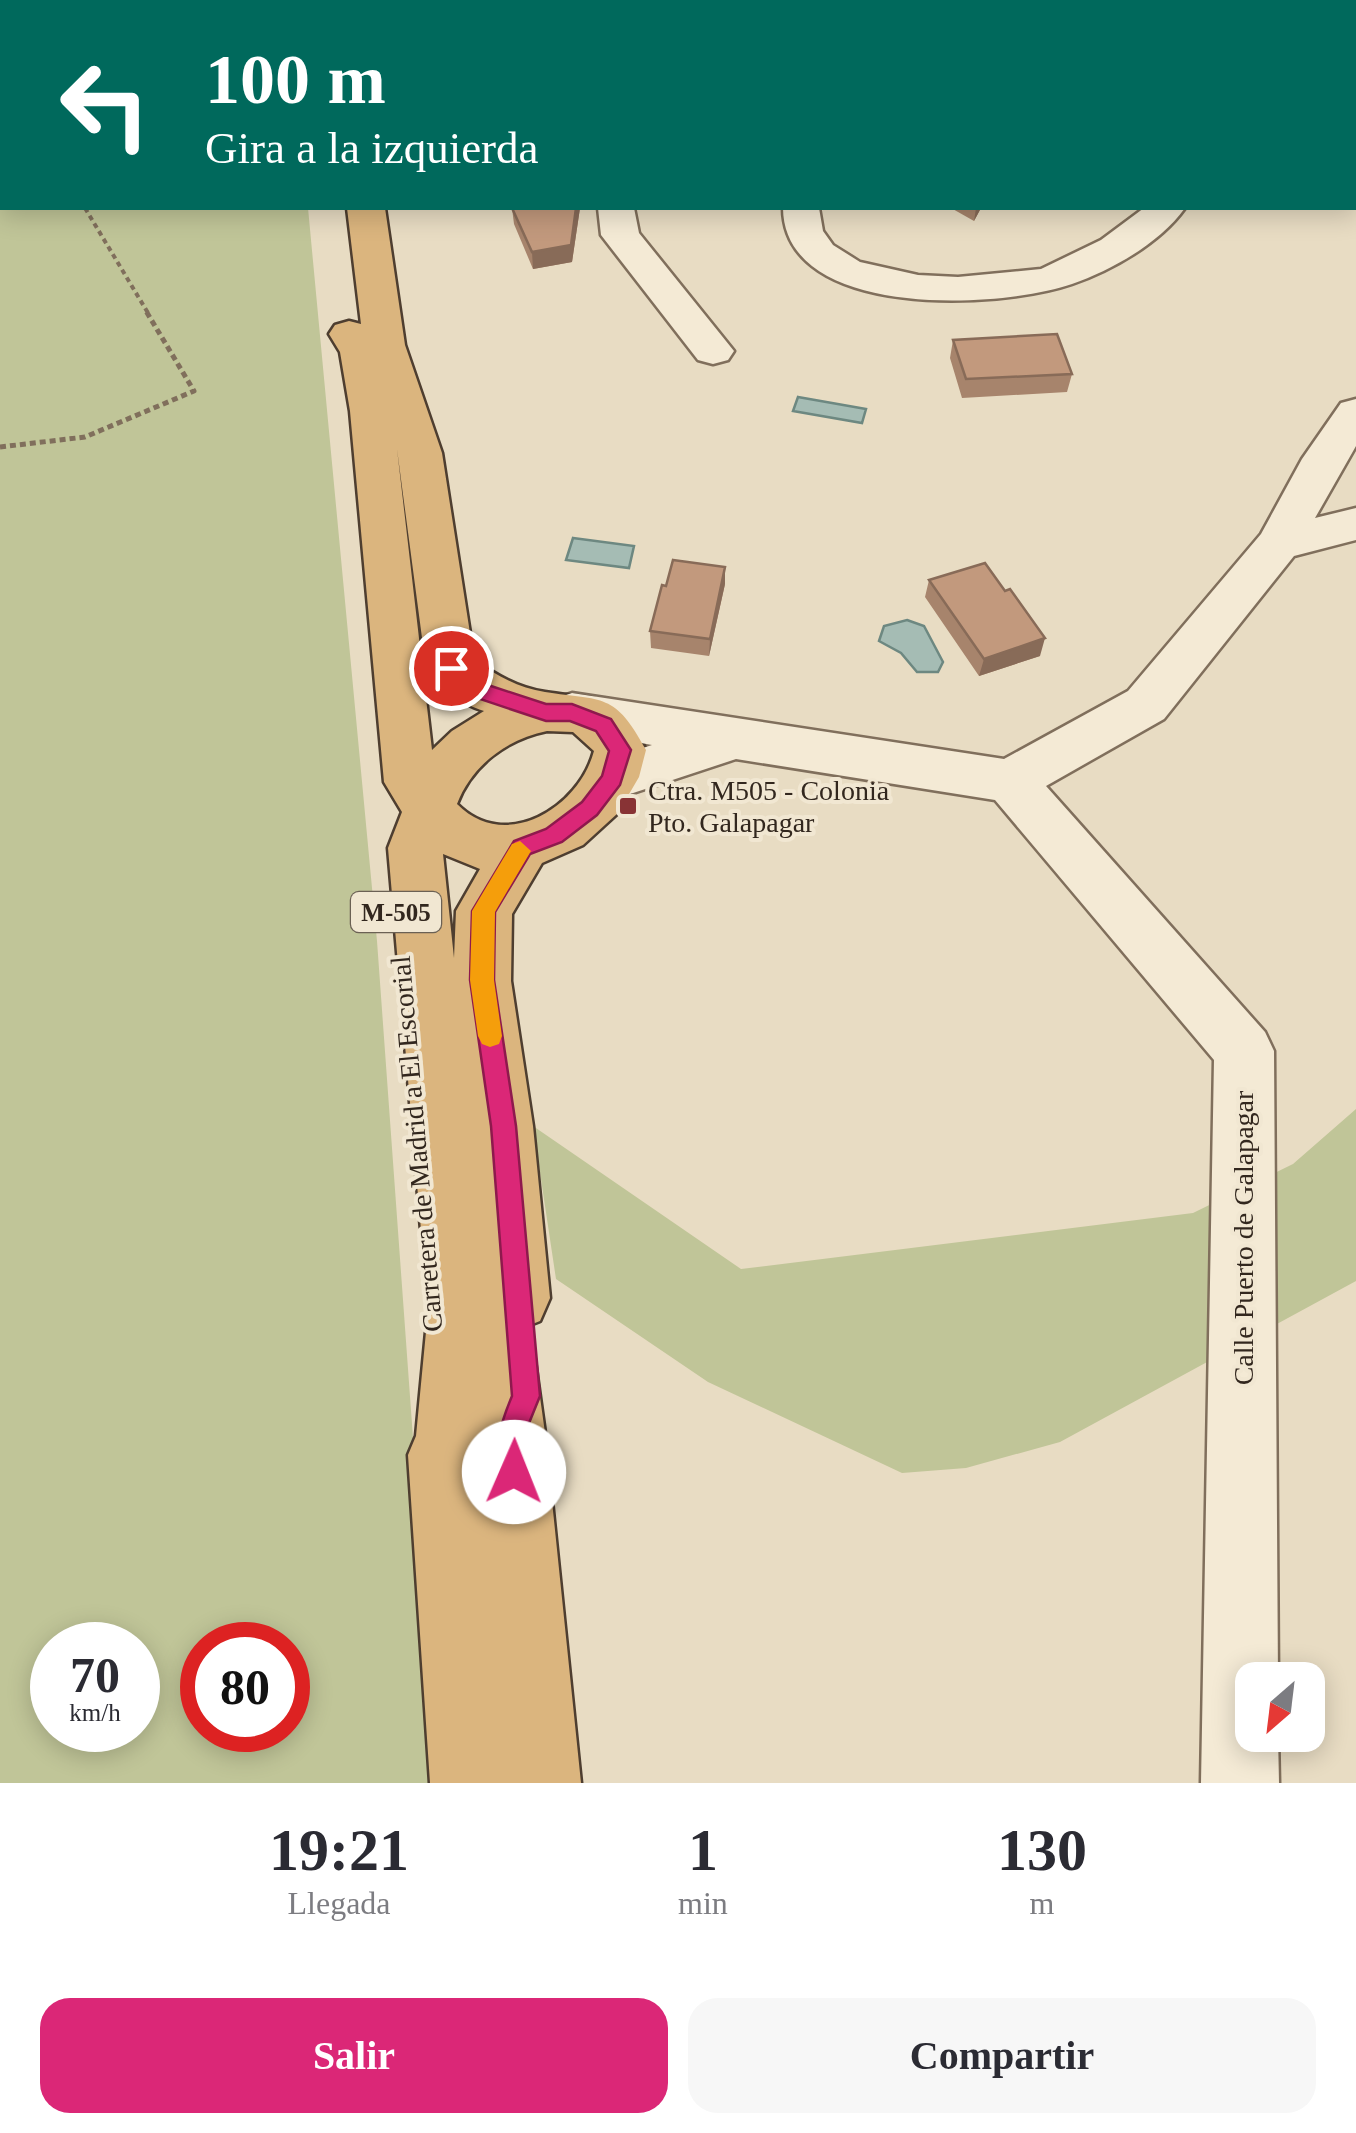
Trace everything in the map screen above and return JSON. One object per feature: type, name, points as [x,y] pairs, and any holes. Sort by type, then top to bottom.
[{"type":"highway","name":"Carretera de Madrid a El Escorial","points":[[333,210],[366,331]]},
{"type":"highway","name":"Carretera de Madrid a El Escorial","points":[[366,210],[366,331],[469,1783]]},
{"type":"highway","name":"M-505","points":[[366,331],[420,453],[451,668],[481,691],[559,712]]},
{"type":"highway","points":[[366,331],[360,351],[372,411],[410,782],[431,812],[457,836],[490,849],[522,848],[566,826],[590,808],[612,779],[620,750],[604,725],[559,712],[516,718],[484,734],[455,758],[440,782],[431,812],[415,848],[461,1311],[446,1490]]},
{"type":"highway","name":"Carretera de Madrid a El Escorial","points":[[431,812],[511,1433],[542,1783]]},
{"type":"highway","points":[[511,1433],[526,1396],[503,1126],[482,980],[484,911],[522,848]]},
{"type":"street","points":[[616,210],[620,234],[712,351]]},
{"type":"street","points":[[801,210],[804,232],[822,255],[860,274],[915,288],[967,292],[1012,288],[1055,277],[1134,236],[1164,210]]},
{"type":"street","points":[[559,712],[1010,781],[1146,705],[1278,544],[1318,470],[1356,413]]},
{"type":"street","points":[[1278,544],[1356,524]]},
{"type":"street","points":[[612,779],[741,737]]},
{"type":"street","name":"Calle Puerto de Galapagar","points":[[1010,781],[1244,1051],[1240,1783]]},
{"type":"path","points":[[0,447],[85,437],[194,391],[86,210]]},
{"type":"green space","points":[[0,210],[308,210],[377,941],[438,1783],[0,1783]]},
{"type":"green space","points":[[1356,1109],[1356,1281],[1060,1442],[966,1468],[902,1473],[708,1382],[556,1279],[533,1126],[741,1269],[1193,1213],[1293,1164]]},
{"type":"water","points":[[798,397],[866,409],[862,423],[793,411]]},
{"type":"water","points":[[573,538],[634,546],[629,568],[566,560]]},
{"type":"water","points":[[907,620],[924,626],[943,662],[938,672],[917,672],[901,653],[879,641],[884,626]]},
{"type":"building","points":[[513,210],[576,210],[571,245],[532,252]]},
{"type":"building","points":[[1057,334],[1072,374],[966,379],[953,340]]},
{"type":"building","points":[[673,560],[725,567],[710,639],[650,631]]},
{"type":"building","points":[[985,563],[1005,591],[1010,589],[1045,638],[984,659],[929,580]]},
{"type":"slow traffic","points":[[490,1036],[482,980],[484,911],[520,851]]},
{"type":"place","name":"Ctra. M505 - Colonia Pto. Galapagar","points":[[628,806]]},
{"type":"route","points":[[451,668],[481,691],[546,712],[572,712],[604,725],[620,750],[612,779],[590,808],[554,836],[522,848],[484,911],[482,980],[503,1126],[526,1396],[511,1433],[514,1472]]}]
